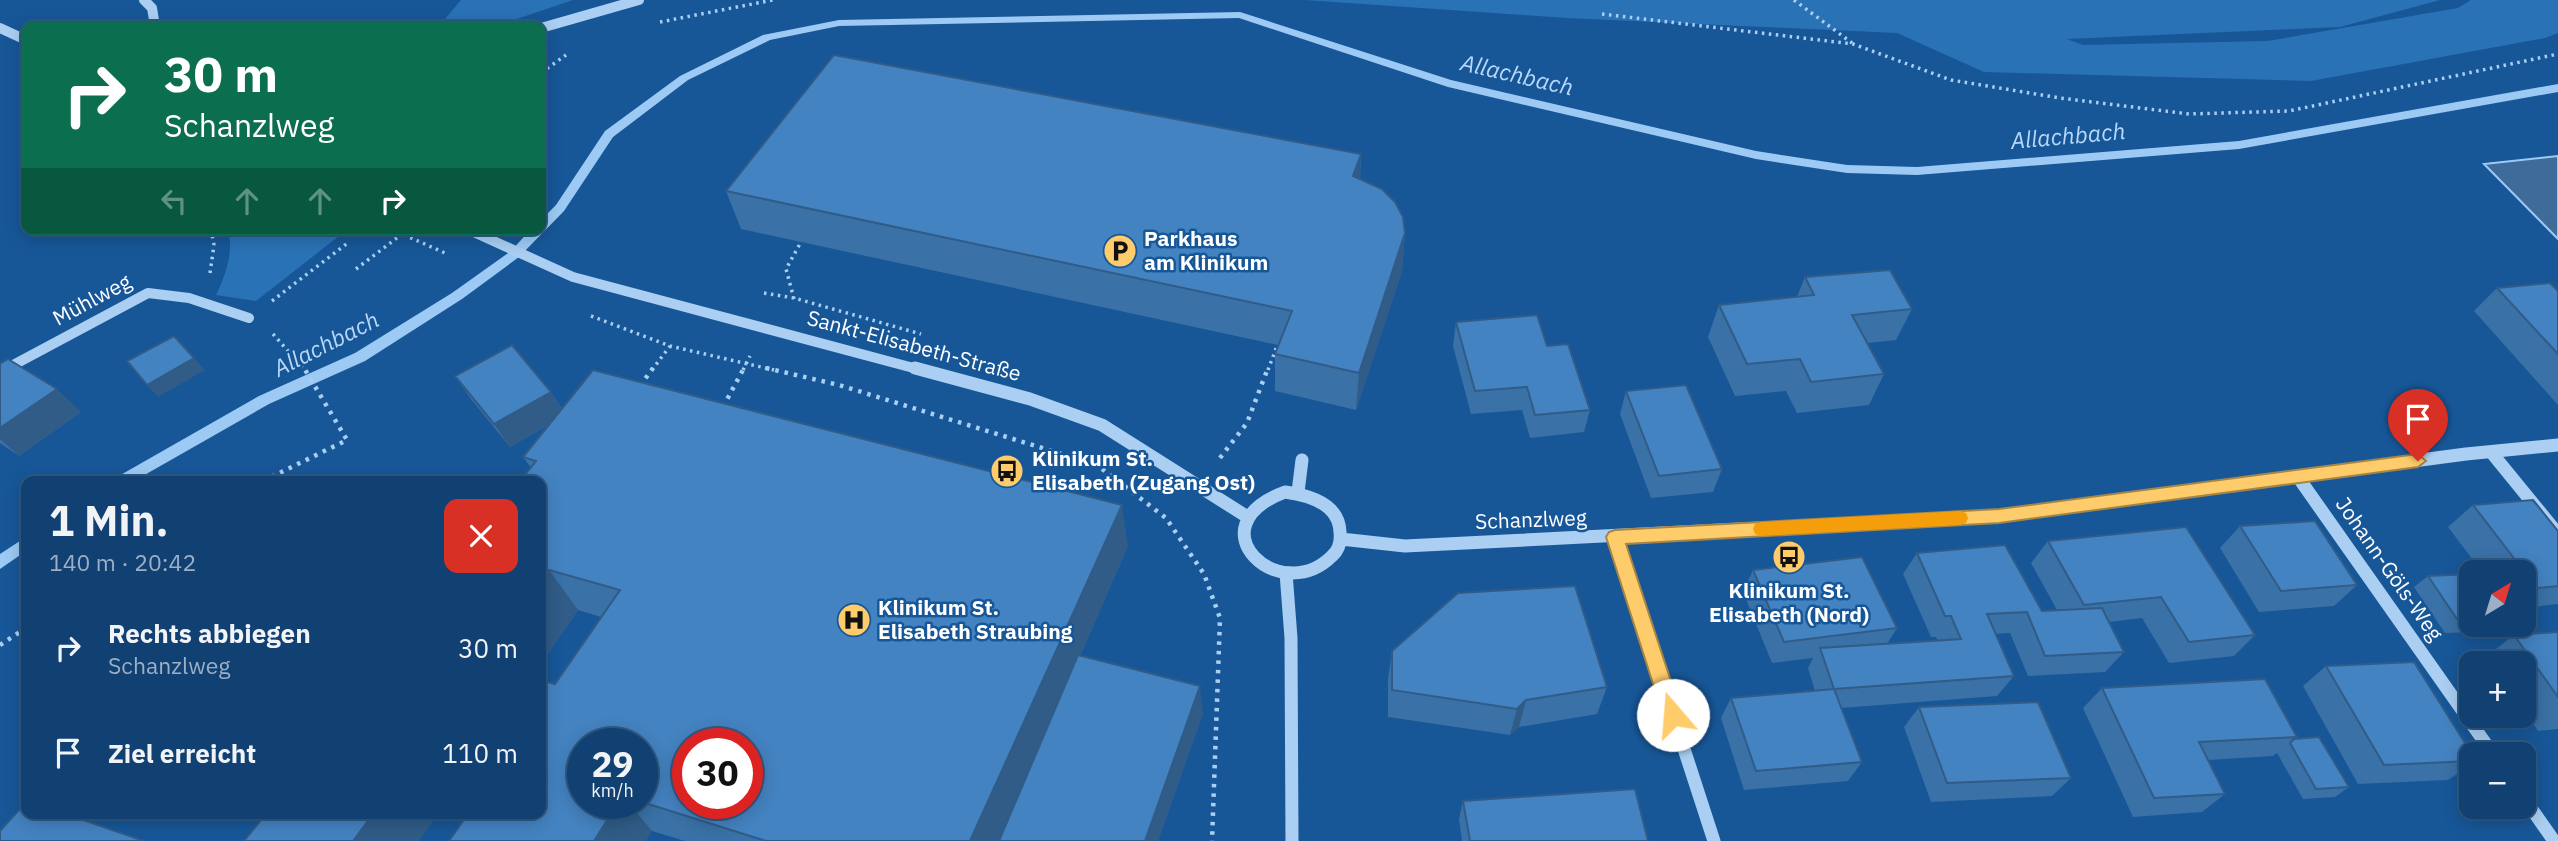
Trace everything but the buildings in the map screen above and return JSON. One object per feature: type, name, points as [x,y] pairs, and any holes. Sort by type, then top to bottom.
[{"type":"street","points":[[144,0],[152,8],[154,21]]},
{"type":"street","points":[[546,27],[639,0]]},
{"type":"street","points":[[0,29],[21,38]]},
{"type":"street","name":"Sankt-Elisabeth-Straße","points":[[480,235],[573,277],[1030,399],[1102,425],[1247,516]]},
{"type":"street","name":"Mühlweg","points":[[0,372],[148,293],[189,298],[249,318]]},
{"type":"street","name":"Schanzlweg","points":[[1341,539],[1405,546],[1999,516],[2558,445]]},
{"type":"street","points":[[2491,452],[2558,534]]},
{"type":"street","points":[[1298,492],[1302,460]]},
{"type":"street","name":"Johann-Göls-Weg","points":[[2298,477],[2485,742]]},
{"type":"street","points":[[1298,492],[1313,495],[1326,503],[1341,526],[1341,539],[1328,561],[1302,573],[1286,573],[1271,569],[1248,552],[1243,540],[1243,528],[1253,507],[1273,494],[1298,492]]},
{"type":"street","points":[[1615,537],[1714,841]]},
{"type":"street","points":[[1286,573],[1291,638],[1292,841]]},
{"type":"street","points":[[2536,815],[2554,841]]},
{"type":"path","points":[[1794,0],[1853,44]]},
{"type":"path","points":[[1602,14],[1853,44],[1951,80],[2060,98],[2189,114],[2289,111],[2558,54]]},
{"type":"path","points":[[189,298],[209,276],[214,245],[212,235]]},
{"type":"path","points":[[356,269],[401,235]]},
{"type":"path","points":[[404,235],[428,245]]},
{"type":"path","points":[[272,476],[347,440],[280,338],[249,318],[349,242]]},
{"type":"path","points":[[629,332],[670,346],[839,385],[1097,465],[1166,518],[1204,574],[1220,618],[1213,841]]},
{"type":"path","points":[[1220,458],[1247,423],[1277,345]]},
{"type":"path","points":[[632,396],[670,346]]},
{"type":"path","points":[[0,645],[21,631]]},
{"type":"shaded area","points":[[461,0],[573,0],[511,21],[443,21]]},
{"type":"shaded area","points":[[1305,0],[2440,0],[2340,27],[2067,39],[2083,45],[2268,41],[2458,8],[2471,0],[2558,0],[2558,33],[2545,38],[2311,81],[1984,72],[1897,33],[1567,18]]},
{"type":"shaded area","points":[[2558,156],[2558,239],[2484,164]]},
{"type":"shaded area","points":[[229,235],[340,235],[256,301],[216,295],[228,263]]},
{"type":"waterway","name":"Allachbach","points":[[546,222],[560,208],[609,134],[684,78],[767,37],[839,23],[1240,15],[1448,83],[1756,155],[1847,169],[1917,171],[2239,145],[2558,88]]},
{"type":"waterway","name":"Allachbach","points":[[131,476],[264,400],[360,357],[457,296],[515,254],[533,235]]},
{"type":"waterway","name":"Allachbach","points":[[0,563],[21,547]]},
{"type":"slow traffic","points":[[1761,529],[1960,518]]},
{"type":"place","name":"Parkhaus am Klinikum","points":[[1120,251]]},
{"type":"place","name":"Klinikum St. Elisabeth (Zugang Ost)","points":[[1007,471]]},
{"type":"place","name":"Klinikum St. Elisabeth (Nord)","points":[[1789,557]]},
{"type":"place","name":"Klinikum St. Elisabeth Straubing","points":[[854,620]]},
{"type":"route","points":[[1673,715],[1615,537],[1999,516],[2418,461]]}]
